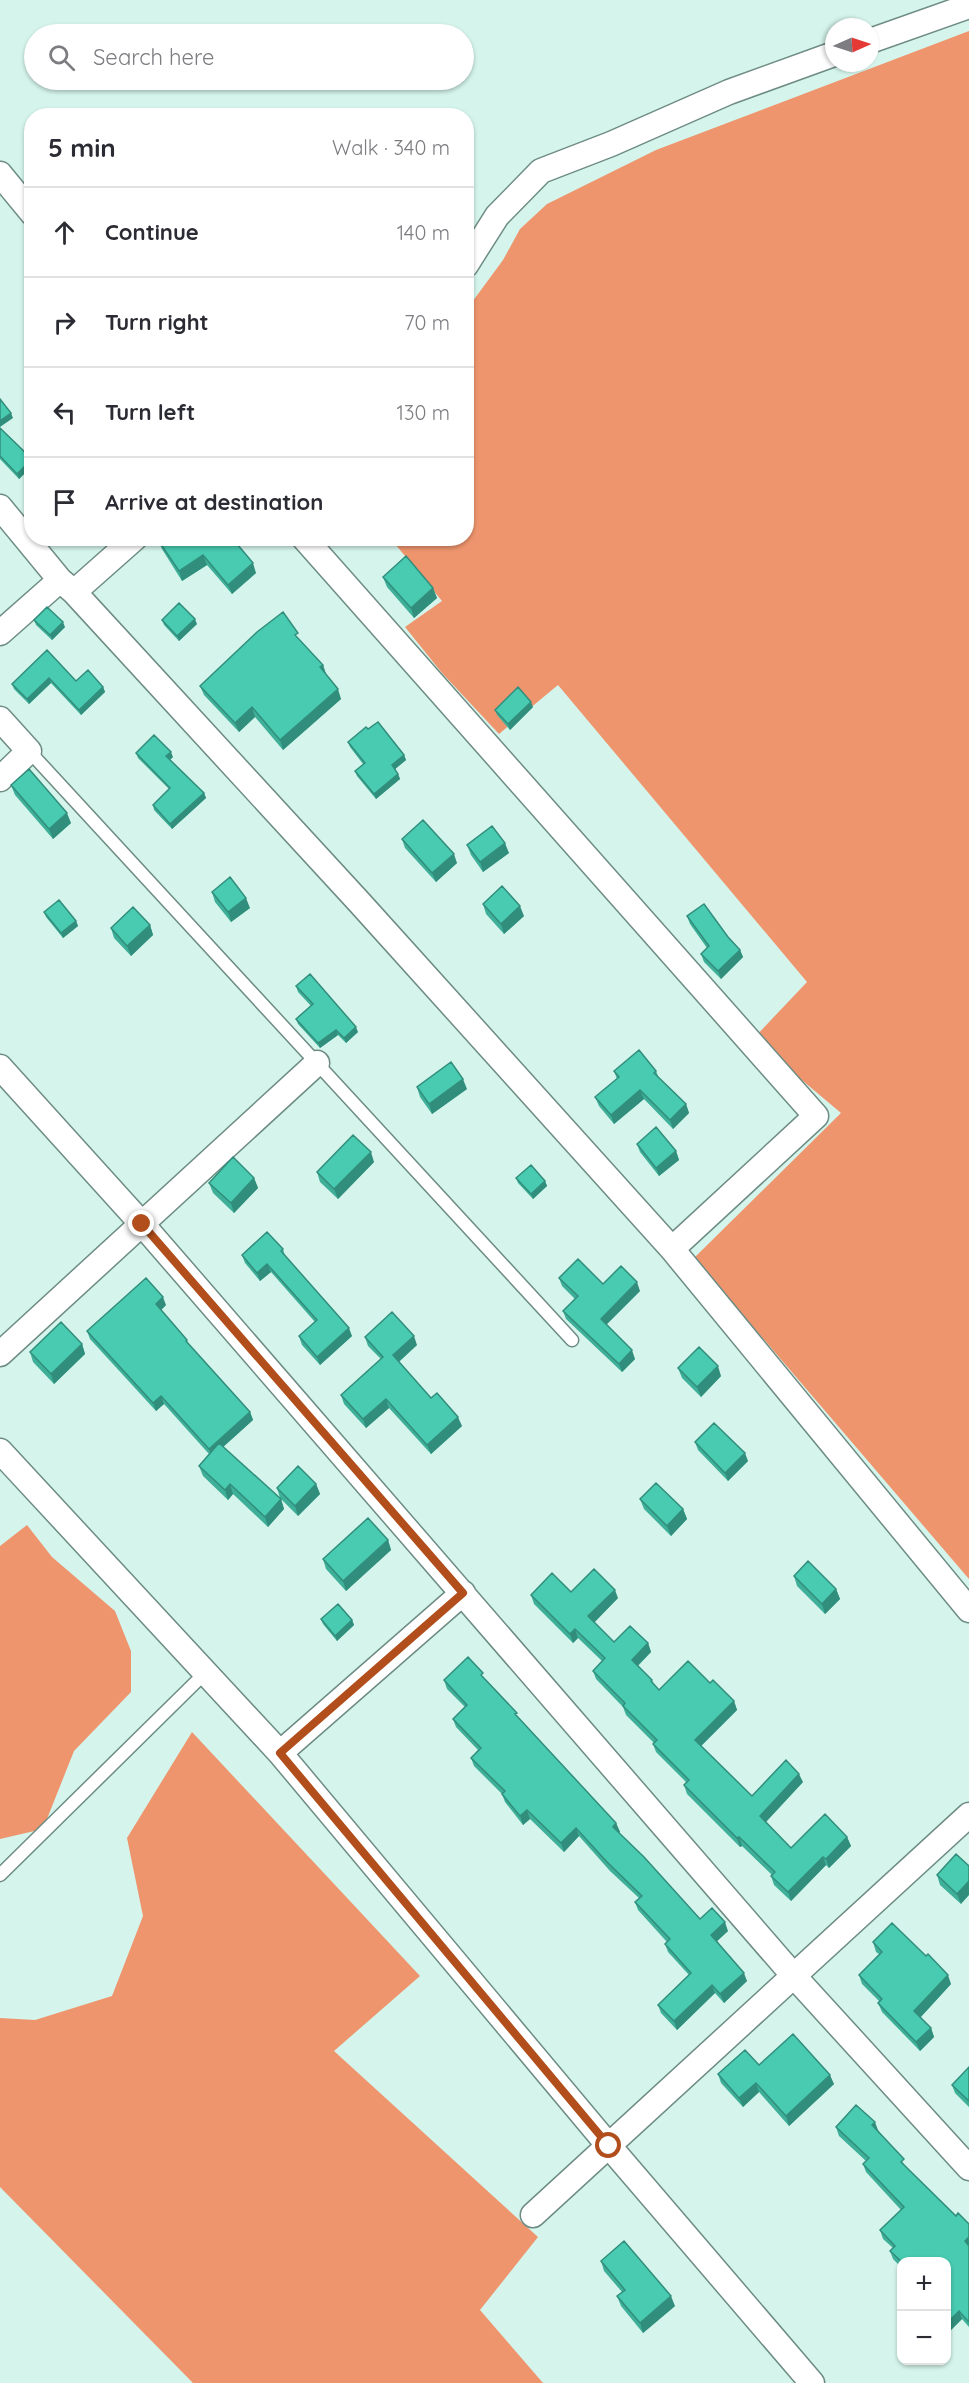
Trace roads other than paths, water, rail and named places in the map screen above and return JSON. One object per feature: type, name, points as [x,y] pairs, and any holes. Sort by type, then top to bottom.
[{"type":"street","points":[[879,38],[969,6]]},
{"type":"street","points":[[474,252],[497,216],[541,171],[611,144],[729,92],[825,57]]},
{"type":"street","points":[[0,174],[24,203]]},
{"type":"street","points":[[0,507],[24,535]]},
{"type":"street","points":[[33,546],[67,586],[360,903],[672,1249],[969,1611]]},
{"type":"street","points":[[0,633],[124,546]]},
{"type":"street","points":[[311,546],[816,1116],[672,1249]]},
{"type":"street","points":[[0,719],[29,752],[0,779]]},
{"type":"street","points":[[0,1354],[317,1063]]},
{"type":"street","points":[[0,1067],[142,1224],[793,1975],[969,2168]]},
{"type":"street","points":[[0,1451],[204,1674],[280,1753],[609,2146],[812,2383]]},
{"type":"street","points":[[280,1753],[463,1593]]},
{"type":"street","points":[[532,2216],[969,1815]]},
{"type":"lane","points":[[29,752],[572,1340]]},
{"type":"lane","points":[[0,1875],[204,1674]]}]
